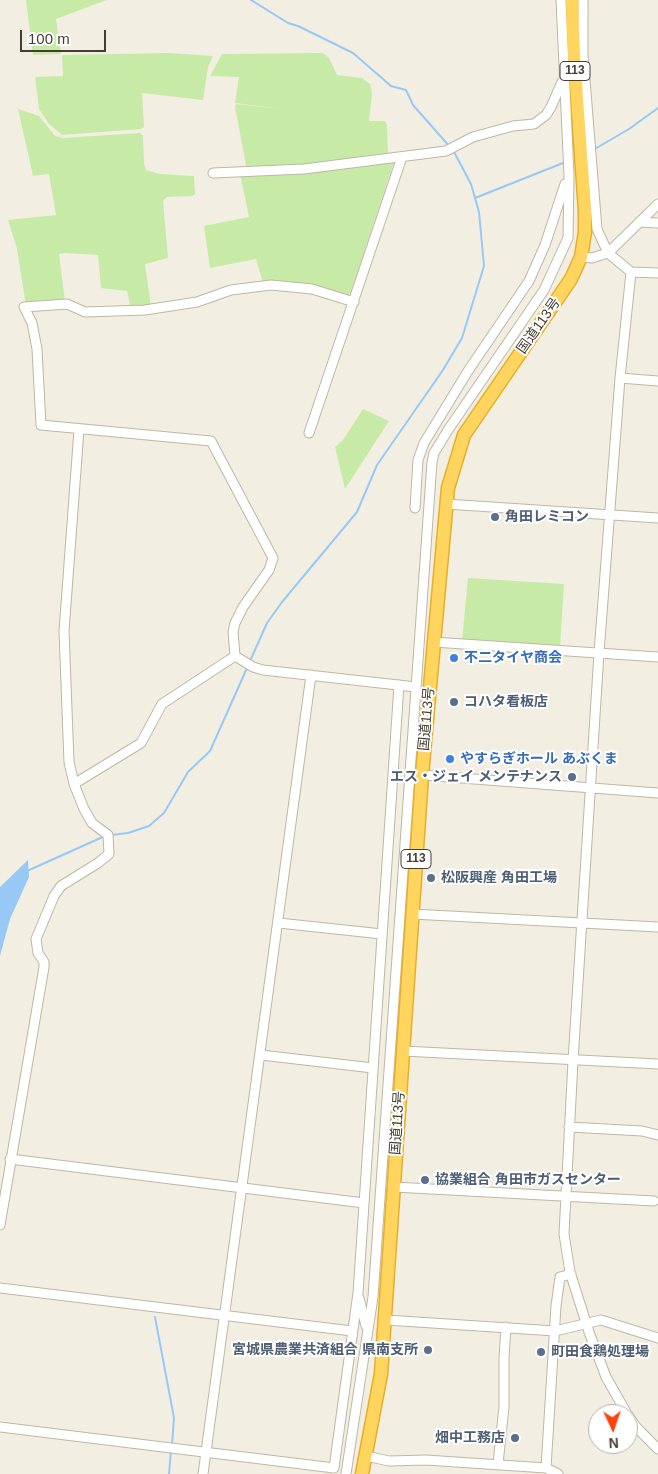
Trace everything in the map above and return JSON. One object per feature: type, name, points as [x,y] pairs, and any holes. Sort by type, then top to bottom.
[{"type":"highway","name":"国道113号","points":[[362,1467],[381,1374],[386,1320],[422,775],[450,475],[464,435],[571,279],[581,257],[585,221],[572,0]]},
{"type":"street","points":[[346,1474],[373,1297],[434,453],[544,290],[568,238],[569,175],[563,77],[562,0]]},
{"type":"street","points":[[583,0],[583,56],[597,229],[608,253],[631,272],[658,273]]},
{"type":"street","points":[[563,77],[573,102],[577,103]]},
{"type":"street","points":[[213,173],[304,169],[446,152],[473,137],[513,126],[534,124],[552,107],[563,77]]},
{"type":"street","points":[[309,433],[402,157]]},
{"type":"street","points":[[415,508],[418,460],[424,443],[468,371],[529,281],[545,245],[569,175]]},
{"type":"street","points":[[581,257],[592,258],[608,253],[658,204]]},
{"type":"street","points":[[639,222],[658,223]]},
{"type":"street","points":[[622,1404],[606,1377],[586,1323],[571,1274],[564,1234],[590,788],[609,516],[631,272]]},
{"type":"street","points":[[235,656],[233,632],[235,623],[243,607],[269,570],[273,558],[211,441],[40,425],[37,349],[32,322],[24,307],[67,304],[86,312],[145,310],[197,302],[231,290],[271,285],[312,289],[354,302]]},
{"type":"street","points":[[620,378],[658,381]]},
{"type":"street","points":[[0,1225],[44,967],[44,962],[36,946],[36,939],[54,896],[61,886],[98,863],[108,854],[108,836],[92,824],[74,784],[69,762],[64,631],[80,430]]},
{"type":"street","points":[[446,504],[658,518]]},
{"type":"street","points":[[433,642],[658,657]]},
{"type":"street","points":[[235,656],[258,669],[416,687]]},
{"type":"street","points":[[74,784],[141,744],[162,704],[235,656]]},
{"type":"street","points":[[203,1474],[311,676]]},
{"type":"street","points":[[0,1427],[206,1452],[323,1471],[334,1468],[358,1293],[399,686]]},
{"type":"street","points":[[422,775],[658,793]]},
{"type":"street","points":[[412,914],[658,928]]},
{"type":"street","points":[[279,923],[382,934]]},
{"type":"street","points":[[403,1051],[658,1064]]},
{"type":"street","points":[[261,1054],[373,1068]]},
{"type":"street","points":[[569,1126],[642,1130],[658,1135]]},
{"type":"street","points":[[10,1159],[364,1202]]},
{"type":"street","points":[[394,1187],[654,1201]]},
{"type":"street","points":[[546,1468],[560,1276],[571,1274]]},
{"type":"street","points":[[0,1288],[352,1331]]},
{"type":"street","points":[[358,1293],[367,1331]]},
{"type":"street","points":[[386,1320],[555,1331],[601,1320],[658,1338]]},
{"type":"street","points":[[498,1464],[505,1399],[504,1357],[506,1328]]},
{"type":"street","points":[[638,1429],[658,1449]]},
{"type":"street","points":[[362,1467],[389,1461],[498,1464],[546,1468],[558,1474]]},
{"type":"green space","points":[[26,0],[107,0],[56,19],[61,54],[33,55]]},
{"type":"green space","points":[[170,53],[213,56],[208,67],[203,100],[142,93],[144,127],[141,129],[62,135],[49,124],[39,109],[35,77],[63,76],[62,55]]},
{"type":"green space","points":[[323,53],[329,58],[337,75],[362,78],[370,84],[372,93],[369,121],[385,121],[387,125],[388,155],[385,158],[247,170],[236,104],[282,109],[235,103],[239,77],[210,76],[222,54]]},
{"type":"green space","points":[[18,109],[39,116],[55,136],[63,138],[140,133],[143,136],[146,170],[159,174],[194,176],[195,194],[192,196],[167,197],[163,201],[168,258],[145,264],[151,307],[131,310],[127,291],[101,288],[98,255],[64,253],[59,254],[65,301],[26,306],[17,249],[8,220],[56,215],[49,174],[33,176]]},
{"type":"green space","points":[[394,162],[351,292],[346,298],[263,283],[256,259],[210,268],[204,226],[249,217],[240,174],[343,168]]},
{"type":"green space","points":[[363,409],[389,421],[345,489],[335,447],[343,440]]},
{"type":"green space","points":[[468,578],[564,584],[560,647],[462,641]]},
{"type":"water","points":[[28,860],[29,877],[10,919],[0,956],[0,887]]},
{"type":"waterway","points":[[251,0],[288,23],[353,53],[391,86],[406,90],[413,105],[450,147]]},
{"type":"waterway","points":[[593,150],[629,129],[658,108]]},
{"type":"waterway","points":[[250,661],[267,623],[282,602],[357,512],[377,465],[443,370],[462,338],[484,266],[479,212],[471,184],[453,150]]},
{"type":"waterway","points":[[475,198],[563,163]]},
{"type":"waterway","points":[[112,835],[128,833],[149,826],[164,813],[188,772],[210,751],[247,668]]},
{"type":"waterway","points":[[27,871],[105,836]]},
{"type":"waterway","points":[[155,1317],[174,1418],[172,1445]]},
{"type":"waterway","points":[[169,1474],[171,1450]]},
{"type":"place","name":"角田レミコン","points":[[495,517]]},
{"type":"place","name":"不二タイヤ商会","points":[[454,658]]},
{"type":"place","name":"コハタ看板店","points":[[454,702]]},
{"type":"place","name":"やすらぎホール あぶくま","points":[[450,759]]},
{"type":"place","name":"エス・ジェイ メンテナンス","points":[[572,777]]},
{"type":"place","name":"松阪興産 角田工場","points":[[431,878]]},
{"type":"place","name":"協業組合 角田市ガスセンター","points":[[425,1180]]},
{"type":"place","name":"宮城県農業共済組合 県南支所","points":[[428,1350]]},
{"type":"place","name":"町田食鶏処理場","points":[[541,1352]]},
{"type":"place","name":"畑中工務店","points":[[515,1438]]}]
